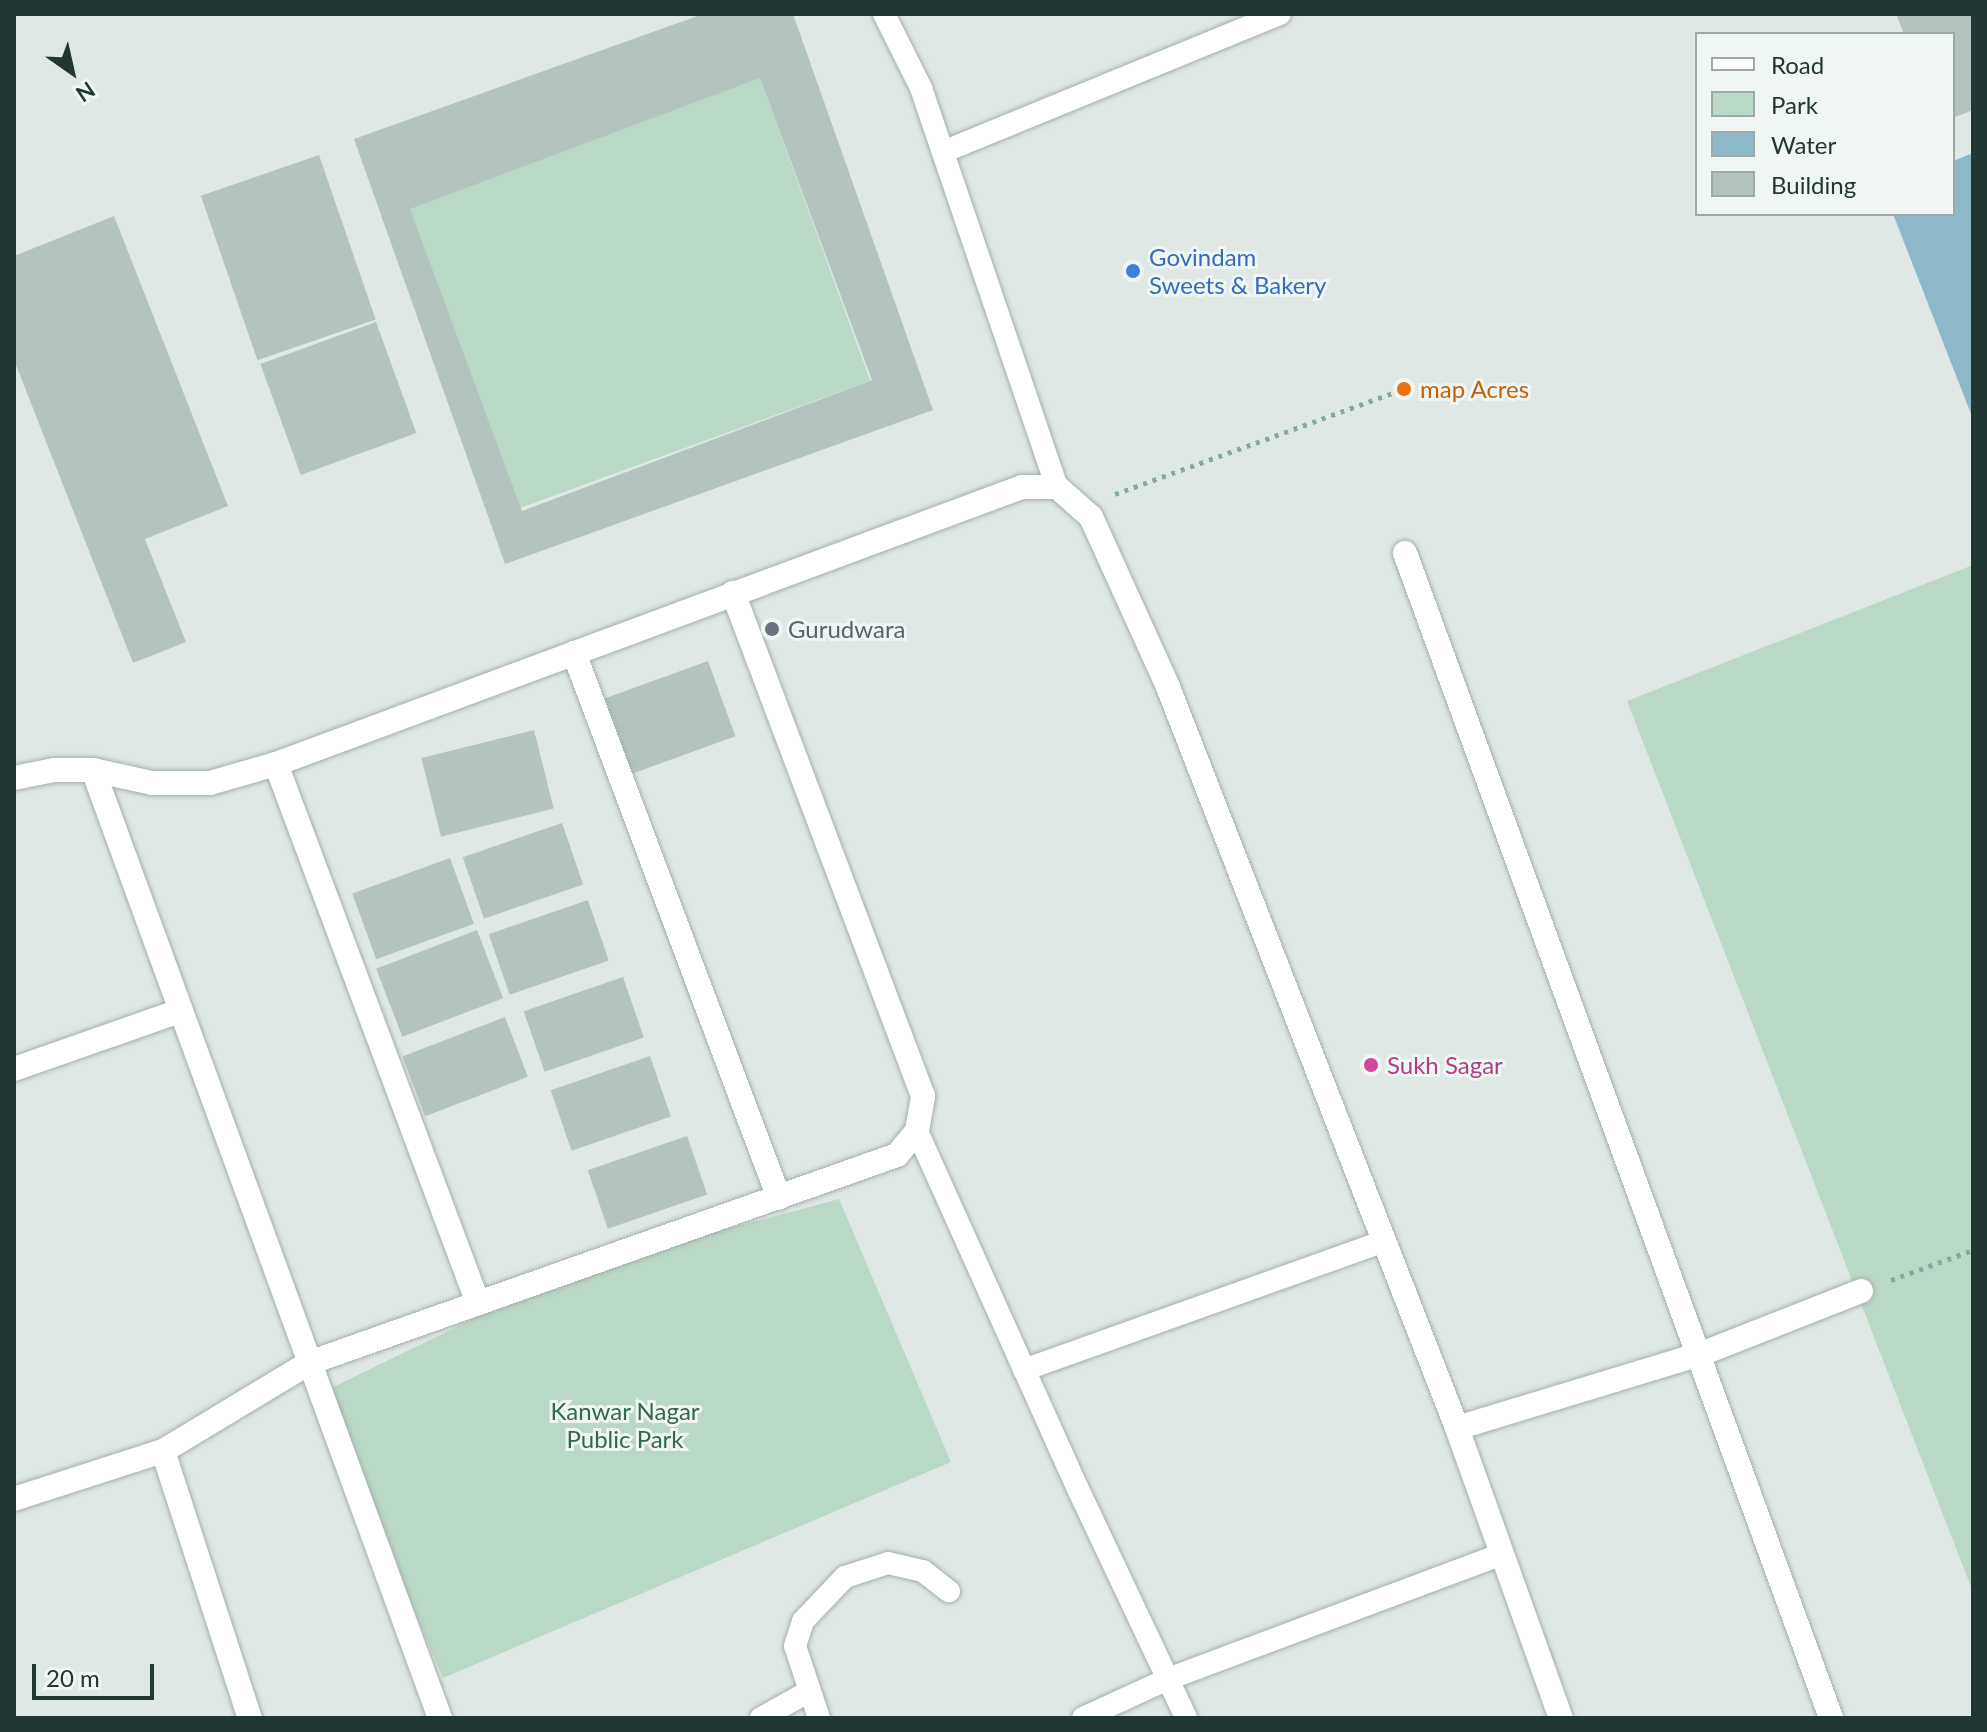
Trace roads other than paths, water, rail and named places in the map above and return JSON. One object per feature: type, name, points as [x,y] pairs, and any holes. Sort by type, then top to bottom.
[{"type":"street","points":[[14,778],[54,770],[93,770],[152,783],[210,783],[276,764],[1022,487],[1057,487],[1091,517],[1168,687],[1457,1428],[1561,1718]]},
{"type":"street","points":[[1405,553],[1701,1354],[1831,1718]]},
{"type":"street","points":[[14,1499],[163,1451],[309,1363],[897,1155],[917,1131],[923,1096],[733,593]]},
{"type":"street","points":[[574,653],[779,1198]]},
{"type":"street","points":[[276,764],[478,1303]]},
{"type":"street","points":[[93,770],[440,1718]]},
{"type":"street","points":[[14,1069],[180,1011]]},
{"type":"street","points":[[1457,1428],[1701,1354],[1861,1291]]},
{"type":"street","points":[[163,1451],[250,1718]]},
{"type":"lane","points":[[884,14],[921,88],[1057,487]]},
{"type":"lane","points":[[943,152],[1280,14]]},
{"type":"lane","points":[[917,1131],[1186,1718]]},
{"type":"lane","points":[[1024,1370],[1384,1241]]},
{"type":"lane","points":[[1083,1718],[1168,1679],[1502,1554]]},
{"type":"lane","points":[[819,1718],[795,1646],[803,1621],[845,1577],[888,1563],[923,1571],[949,1591]]},
{"type":"lane","points":[[761,1718],[808,1692]]},
{"type":"water","points":[[1973,153],[1973,419],[1894,216],[1955,216],[1955,160]]},
{"type":"place","name":"Govindam Sweets & Bakery","points":[[1133,271]]},
{"type":"place","name":"map Acres","points":[[1404,389]]},
{"type":"place","name":"Gurudwara","points":[[772,629]]},
{"type":"place","name":"Sukh Sagar","points":[[1371,1065]]},
{"type":"park label","name":"Kanwar Nagar Public Park","points":[[625,1425]]}]
